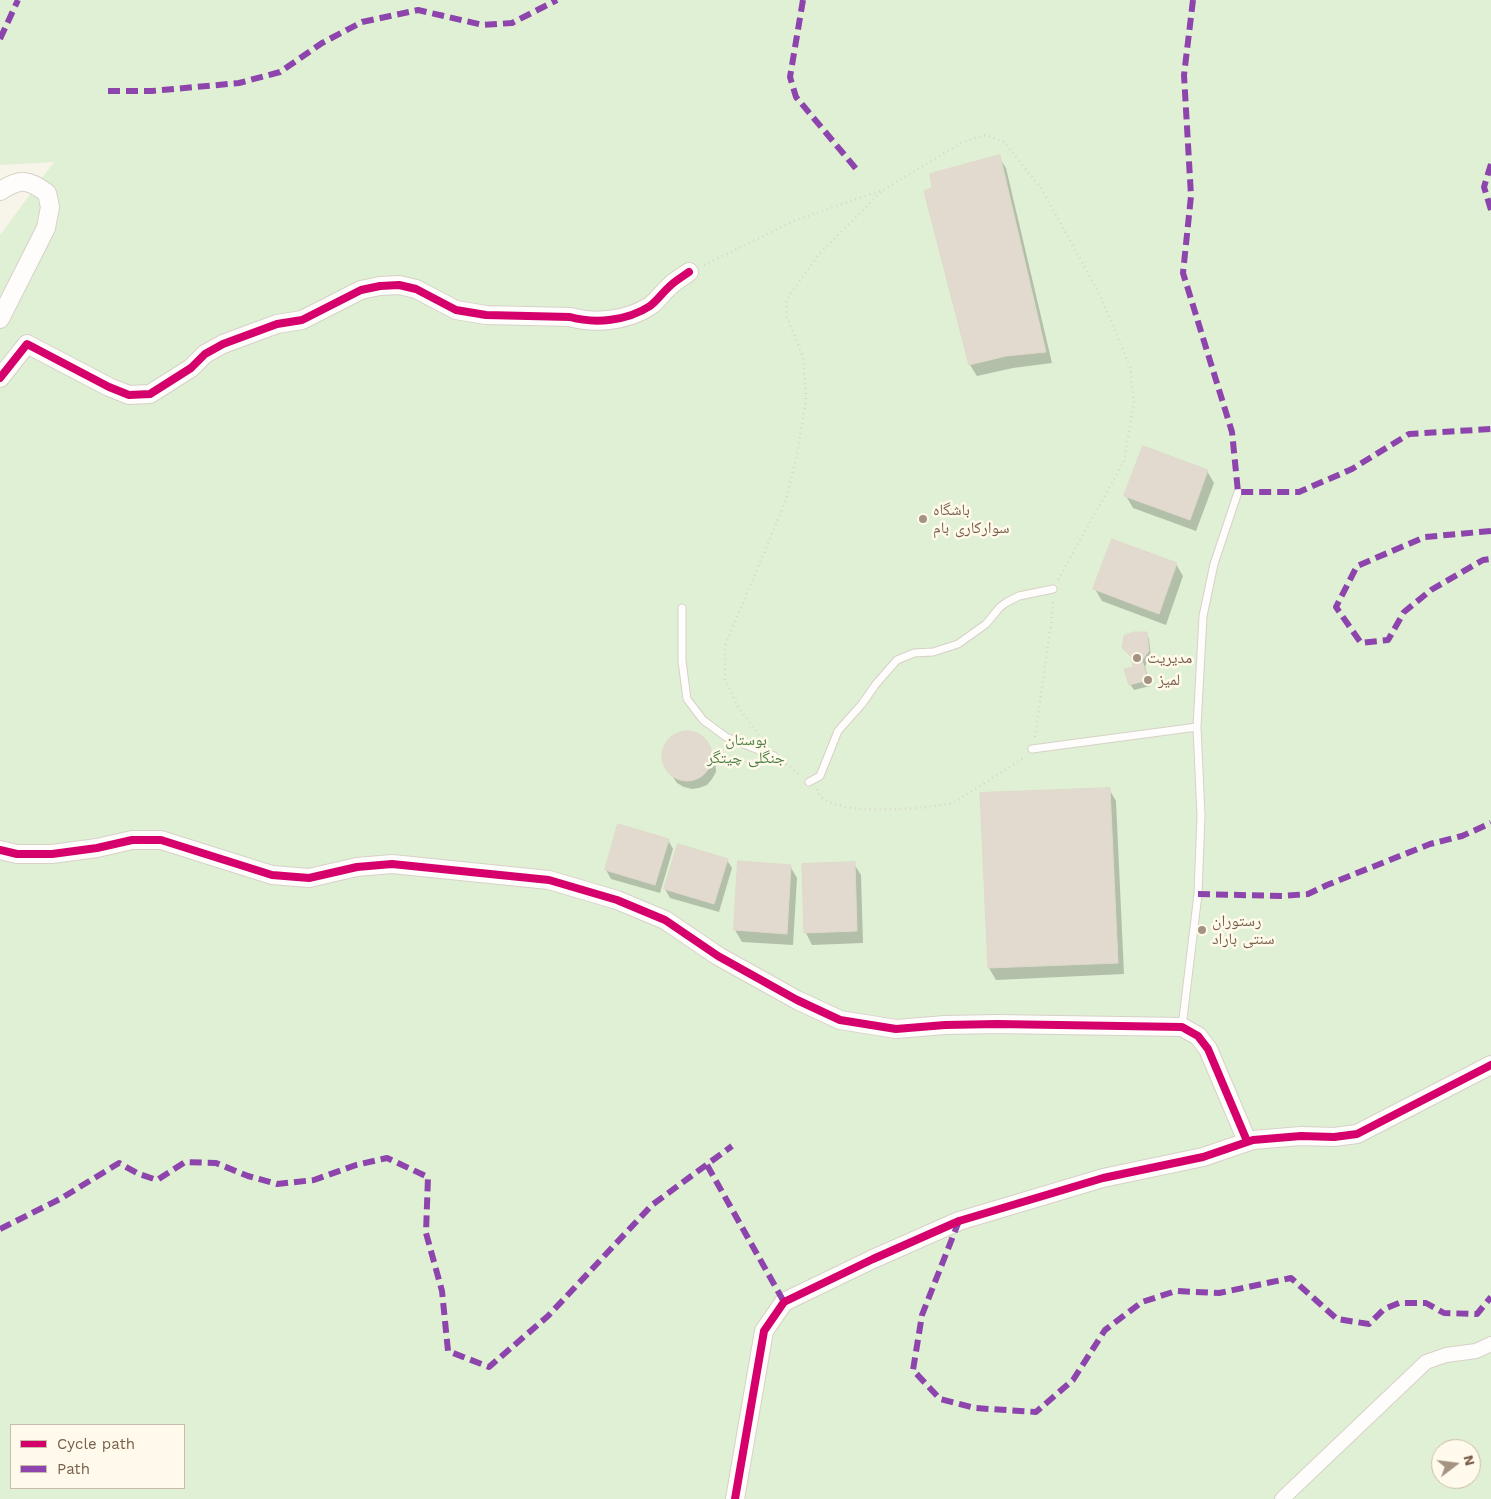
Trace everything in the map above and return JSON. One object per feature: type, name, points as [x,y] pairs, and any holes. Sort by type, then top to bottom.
[{"type":"street","points":[[0,192],[14,182],[32,182],[47,193],[50,207],[46,228],[0,319]]},
{"type":"street","points":[[0,378],[27,344],[129,395],[150,394],[191,368],[205,354],[223,344],[277,324],[302,320],[361,290],[399,285],[416,289],[456,310],[486,315],[517,314],[570,317],[583,321],[595,321],[616,319],[651,305],[671,285],[689,272]]},
{"type":"street","points":[[0,850],[17,854],[52,854],[97,848],[132,840],[161,840],[272,875],[309,878],[357,867],[392,864],[549,880],[617,900],[665,920],[718,956],[797,1000],[840,1020],[896,1029],[945,1025],[997,1024],[1182,1027],[1198,1036],[1208,1049],[1247,1141]]},
{"type":"street","points":[[735,1499],[764,1331],[784,1302],[873,1259],[959,1221],[1103,1178],[1203,1157],[1247,1141],[1300,1136],[1334,1137],[1356,1134],[1491,1065]]},
{"type":"street","points":[[1282,1499],[1426,1362],[1446,1355],[1476,1351],[1491,1344]]},
{"type":"lane","points":[[1182,1027],[1198,894],[1201,815],[1197,727],[1203,616],[1214,564],[1238,492]]},
{"type":"lane","points":[[809,782],[820,776],[838,731],[897,660],[914,653],[933,652],[958,644],[986,624],[1000,607],[1007,602],[1019,596],[1053,589]]},
{"type":"lane","points":[[682,608],[682,660],[687,699],[703,720],[726,737],[774,756]]},
{"type":"lane","points":[[1032,748],[1197,727]]},
{"type":"path","points":[[689,272],[796,220],[883,190],[964,142],[985,135],[1004,142],[1041,188],[1100,295],[1130,367],[1134,403],[1124,461],[1053,589],[1052,617],[1038,728],[1032,748],[1026,757],[953,802],[942,805],[889,810],[854,809],[838,806],[820,797],[818,790],[774,756],[738,707],[725,679],[725,646],[786,500],[806,400],[803,357],[787,317],[786,303],[790,294],[820,253],[883,190]]},
{"type":"green space","name":"بوستان جنگلی چیتگر","points":[[0,0],[1491,0],[1491,1499],[0,1499],[0,235],[54,162],[0,165]]},
{"type":"building","points":[[1000,155],[1046,352],[1006,356],[969,365],[924,191],[932,188],[930,174]]},
{"type":"building","points":[[1143,446],[1208,470],[1190,520],[1124,496]]},
{"type":"building","points":[[1112,539],[1177,563],[1159,614],[1093,589]]},
{"type":"building","name":"مدیریت","points":[[1134,632],[1147,632],[1149,651],[1142,660],[1148,680],[1129,685],[1124,669],[1133,667],[1131,656],[1122,648],[1124,636]]},
{"type":"building","points":[[687,731],[701,735],[708,742],[712,756],[708,770],[701,777],[687,781],[673,777],[666,770],[662,756],[666,742],[673,735]]},
{"type":"building","points":[[1110,788],[1118,963],[988,968],[980,793]]},
{"type":"building","points":[[618,824],[669,839],[655,885],[605,870]]},
{"type":"building","points":[[678,844],[728,859],[714,904],[664,889]]},
{"type":"building","points":[[738,861],[791,865],[787,934],[734,930]]},
{"type":"building","points":[[855,862],[857,931],[804,933],[802,864]]},
{"type":"marked path","points":[[0,39],[18,0]]},
{"type":"marked path","points":[[108,91],[152,91],[239,83],[280,72],[322,43],[362,22],[418,10],[483,25],[512,23],[557,0]]},
{"type":"marked path","points":[[803,0],[790,77],[796,97],[858,171]]},
{"type":"marked path","points":[[1193,0],[1184,75],[1191,196],[1183,273],[1232,432],[1238,492],[1299,492],[1352,469],[1409,434],[1491,429]]},
{"type":"marked path","points":[[1491,164],[1484,187],[1491,210]]},
{"type":"marked path","points":[[1491,531],[1425,537],[1357,566],[1336,607],[1361,643],[1388,640],[1404,612],[1431,590],[1483,560],[1491,559]]},
{"type":"marked path","points":[[1198,894],[1282,896],[1308,894],[1430,844],[1462,836],[1491,823]]},
{"type":"marked path","points":[[0,1229],[60,1199],[119,1163],[139,1174],[157,1180],[185,1162],[216,1163],[248,1176],[277,1184],[314,1180],[356,1165],[387,1158],[428,1177],[426,1233],[442,1291],[448,1351],[489,1367],[548,1316],[652,1205],[732,1146]]},
{"type":"marked path","points":[[707,1165],[784,1302]]},
{"type":"marked path","points":[[959,1221],[922,1315],[913,1370],[940,1399],[975,1408],[1036,1412],[1073,1380],[1105,1330],[1142,1302],[1176,1291],[1219,1293],[1291,1278],[1337,1319],[1369,1324],[1384,1309],[1399,1303],[1426,1303],[1444,1313],[1477,1314],[1491,1297]]},
{"type":"cycle path","points":[[0,378],[27,344],[109,387],[129,395],[150,394],[191,368],[205,354],[223,344],[277,324],[302,320],[361,290],[399,285],[416,289],[456,310],[486,315],[570,317],[600,321],[621,318],[641,311],[653,304],[672,284],[689,272]]},
{"type":"cycle path","points":[[0,850],[17,854],[52,854],[97,848],[132,840],[161,840],[272,875],[309,878],[357,867],[392,864],[549,880],[617,900],[665,920],[718,956],[797,1000],[840,1020],[896,1029],[945,1025],[997,1024],[1182,1027],[1198,1036],[1208,1049],[1247,1141]]},
{"type":"cycle path","points":[[735,1499],[764,1331],[784,1302],[873,1259],[959,1221],[1103,1178],[1203,1157],[1253,1140],[1301,1136],[1334,1137],[1357,1134],[1491,1065]]},
{"type":"place","name":"باشگاه سوارکاری بام","points":[[923,519]]},
{"type":"place","name":"مدیریت","points":[[1137,658]]},
{"type":"place","name":"لمیز","points":[[1148,680]]},
{"type":"place","name":"رستوران سنتی باراد","points":[[1202,930]]}]
